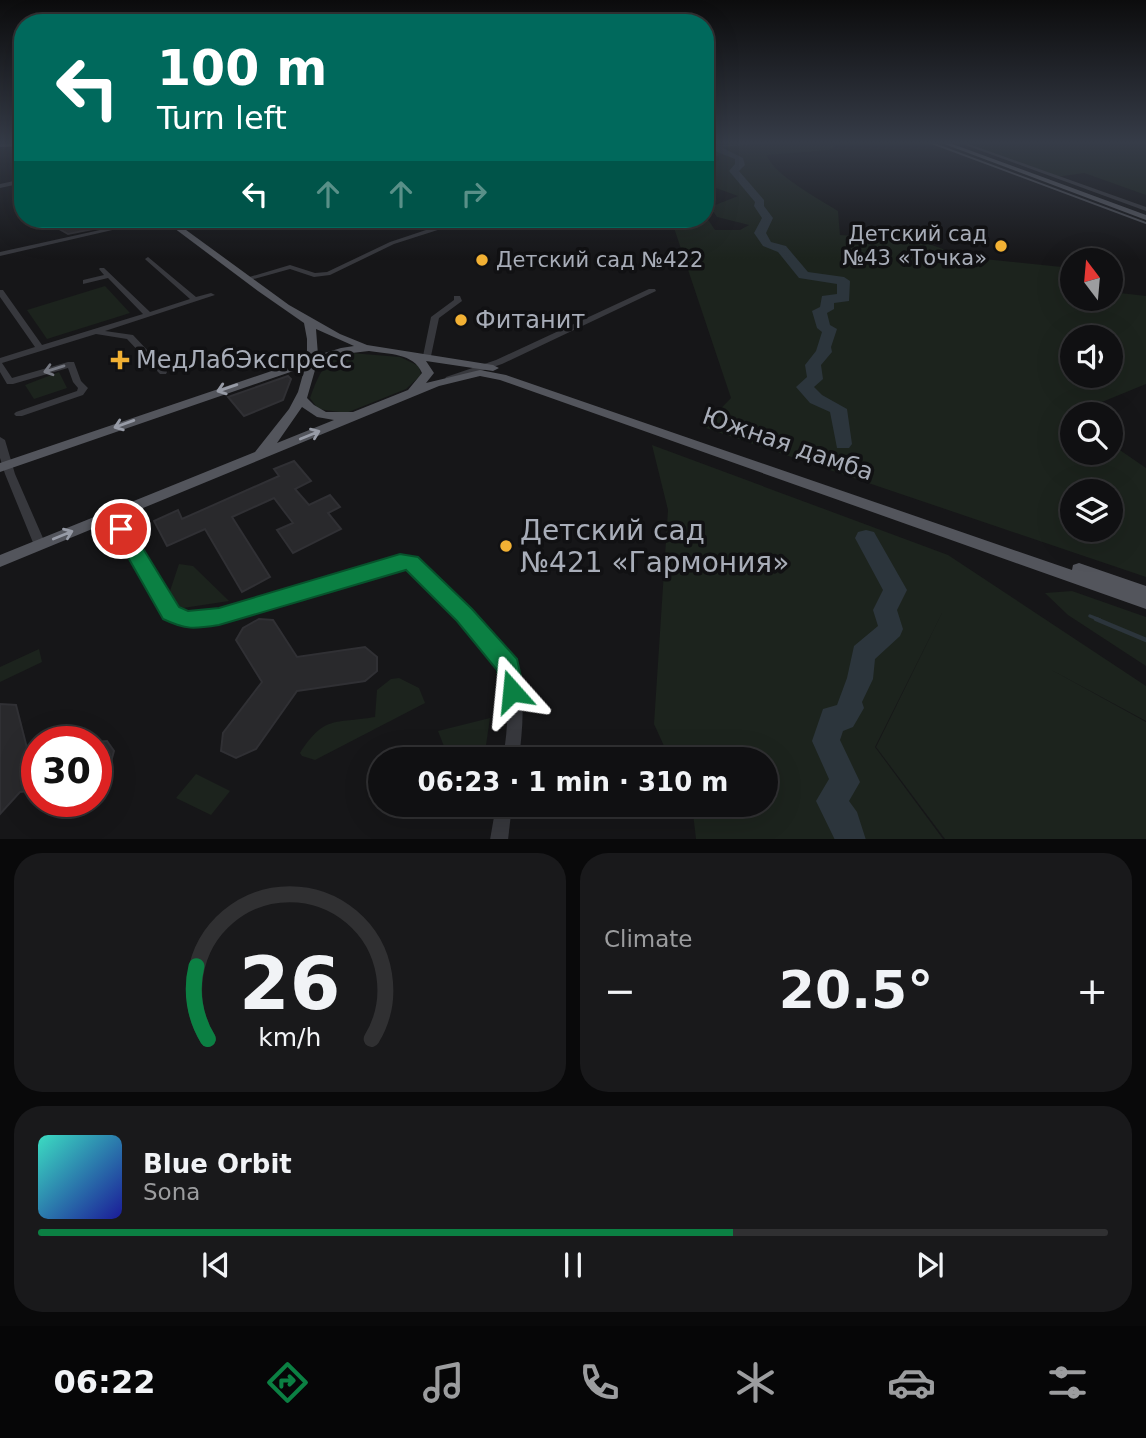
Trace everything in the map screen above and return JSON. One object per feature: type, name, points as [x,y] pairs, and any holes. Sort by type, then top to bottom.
[{"type":"main road","points":[[1047,181],[1146,218]]},
{"type":"main road","points":[[179,228],[309,321],[341,339],[369,348]]},
{"type":"main road","points":[[255,457],[288,425],[300,397],[312,359],[314,337],[309,321]]},
{"type":"main road","points":[[4,467],[312,359],[341,351],[369,348]]},
{"type":"main road","name":"Южная дамба","points":[[369,348],[485,366],[1146,592]]},
{"type":"main road","points":[[406,395],[422,384],[428,373],[424,364],[412,354]]},
{"type":"main road","name":"Южная дамба","points":[[0,561],[435,383],[480,373],[502,377],[1146,602]]},
{"type":"main road","points":[[300,397],[313,412],[326,416],[364,413]]},
{"type":"street","points":[[1068,181],[1146,209]]},
{"type":"street","points":[[0,254],[117,228]]},
{"type":"street","points":[[427,228],[431,230]]},
{"type":"street","points":[[250,278],[289,267],[314,275],[328,274],[392,243],[438,228]]},
{"type":"street","points":[[148,259],[195,300]]},
{"type":"street","points":[[86,282],[106,272],[148,314]]},
{"type":"street","points":[[435,383],[485,366],[652,291]]},
{"type":"street","points":[[0,292],[40,348]]},
{"type":"street","points":[[19,414],[80,393],[83,388],[77,382],[71,365],[10,382],[0,363],[211,295]]},
{"type":"street","points":[[427,356],[435,317],[458,301],[457,298]]},
{"type":"street","points":[[94,331],[130,337],[163,372]]},
{"type":"street","points":[[0,440],[4,467],[40,545]]},
{"type":"street","points":[[115,514],[171,613],[187,620],[219,617],[400,562],[411,562],[465,615],[508,666],[512,691],[511,747]]},
{"type":"street","points":[[499,839],[502,817]]},
{"type":"shaded area","points":[[714,181],[792,181],[838,211],[840,235],[918,240],[965,257],[1060,267],[1060,312],[1124,312],[1124,293],[1146,296],[1146,384],[1102,402],[1060,402],[1060,465],[1123,465],[1123,452],[1146,468],[1146,577],[703,427],[731,398],[674,228],[740,230],[749,225],[717,217],[714,205],[738,196],[714,187]]},
{"type":"shaded area","points":[[1107,181],[1146,181],[1146,195]]},
{"type":"shaded area","points":[[105,286],[130,313],[47,339],[27,310]]},
{"type":"shaded area","points":[[351,353],[400,357],[419,366],[421,375],[406,389],[346,413],[318,409],[310,398],[320,375],[334,359]]},
{"type":"shaded area","points":[[59,372],[67,388],[34,399],[25,385]]},
{"type":"shaded area","points":[[652,445],[948,555],[1146,686],[1146,721],[1048,668],[1146,722],[1146,839],[945,839],[876,747],[943,611],[875,747],[943,839],[696,839],[693,817],[778,817],[778,747],[665,747],[654,724],[668,510]]},
{"type":"shaded area","points":[[179,564],[193,566],[229,601],[183,608],[167,600]]},
{"type":"shaded area","points":[[1072,591],[1146,617],[1146,666],[1068,615],[1045,593]]},
{"type":"shaded area","points":[[39,649],[42,662],[0,682],[0,667]]},
{"type":"shaded area","points":[[399,678],[419,688],[425,703],[315,760],[302,756],[300,753],[316,732],[331,723],[375,717],[377,690],[391,679]]},
{"type":"shaded area","points":[[490,718],[486,747],[444,747],[438,731]]},
{"type":"shaded area","points":[[196,774],[230,791],[211,815],[176,798]]},
{"type":"building","points":[[58,228],[98,228],[68,234]]},
{"type":"building","points":[[288,376],[291,379],[283,400],[244,416],[228,397]]},
{"type":"building","points":[[294,461],[311,481],[295,489],[309,505],[330,495],[340,507],[328,513],[341,529],[293,553],[277,530],[293,523],[274,498],[232,517],[270,577],[242,592],[205,529],[167,546],[154,521],[178,510],[182,519],[279,476],[274,469]]},
{"type":"building","points":[[259,619],[273,620],[297,657],[365,647],[377,657],[377,671],[365,681],[297,691],[256,749],[236,758],[221,751],[223,733],[262,682],[236,640],[243,628]]},
{"type":"building","points":[[0,704],[16,705],[21,726],[21,792],[0,814]]},
{"type":"waterway","points":[[743,181],[760,202],[759,206],[768,218],[760,233],[767,244],[782,249],[804,275],[844,281],[844,298],[827,299],[827,309],[819,311],[824,328],[830,329],[823,347],[824,352],[813,365],[815,379],[804,387],[816,399],[838,409],[843,444]]},
{"type":"waterway","points":[[851,839],[846,823],[831,801],[845,782],[826,741],[833,718],[843,718],[851,708],[849,702],[860,679],[863,654],[891,629],[885,610],[895,590],[866,538]]},
{"type":"waterway","points":[[1090,616],[1100,620]]},
{"type":"waterway","points":[[1096,619],[1146,640]]},
{"type":"tram line","points":[[1034,181],[1146,223]]},
{"type":"place","name":"Детский сад №43 «Точка»","points":[[1001,246]]},
{"type":"place","name":"Детский сад №422","points":[[482,260]]},
{"type":"place","name":"Фитанит","points":[[461,320]]},
{"type":"place","name":"МедЛабЭкспресс","points":[[120,360]]},
{"type":"place","name":"Детский сад №421 «Гармония»","points":[[506,546]]},
{"type":"route","points":[[121,529],[171,613],[187,620],[219,617],[271,599],[400,562],[411,562],[465,615],[508,666],[512,691]]}]
